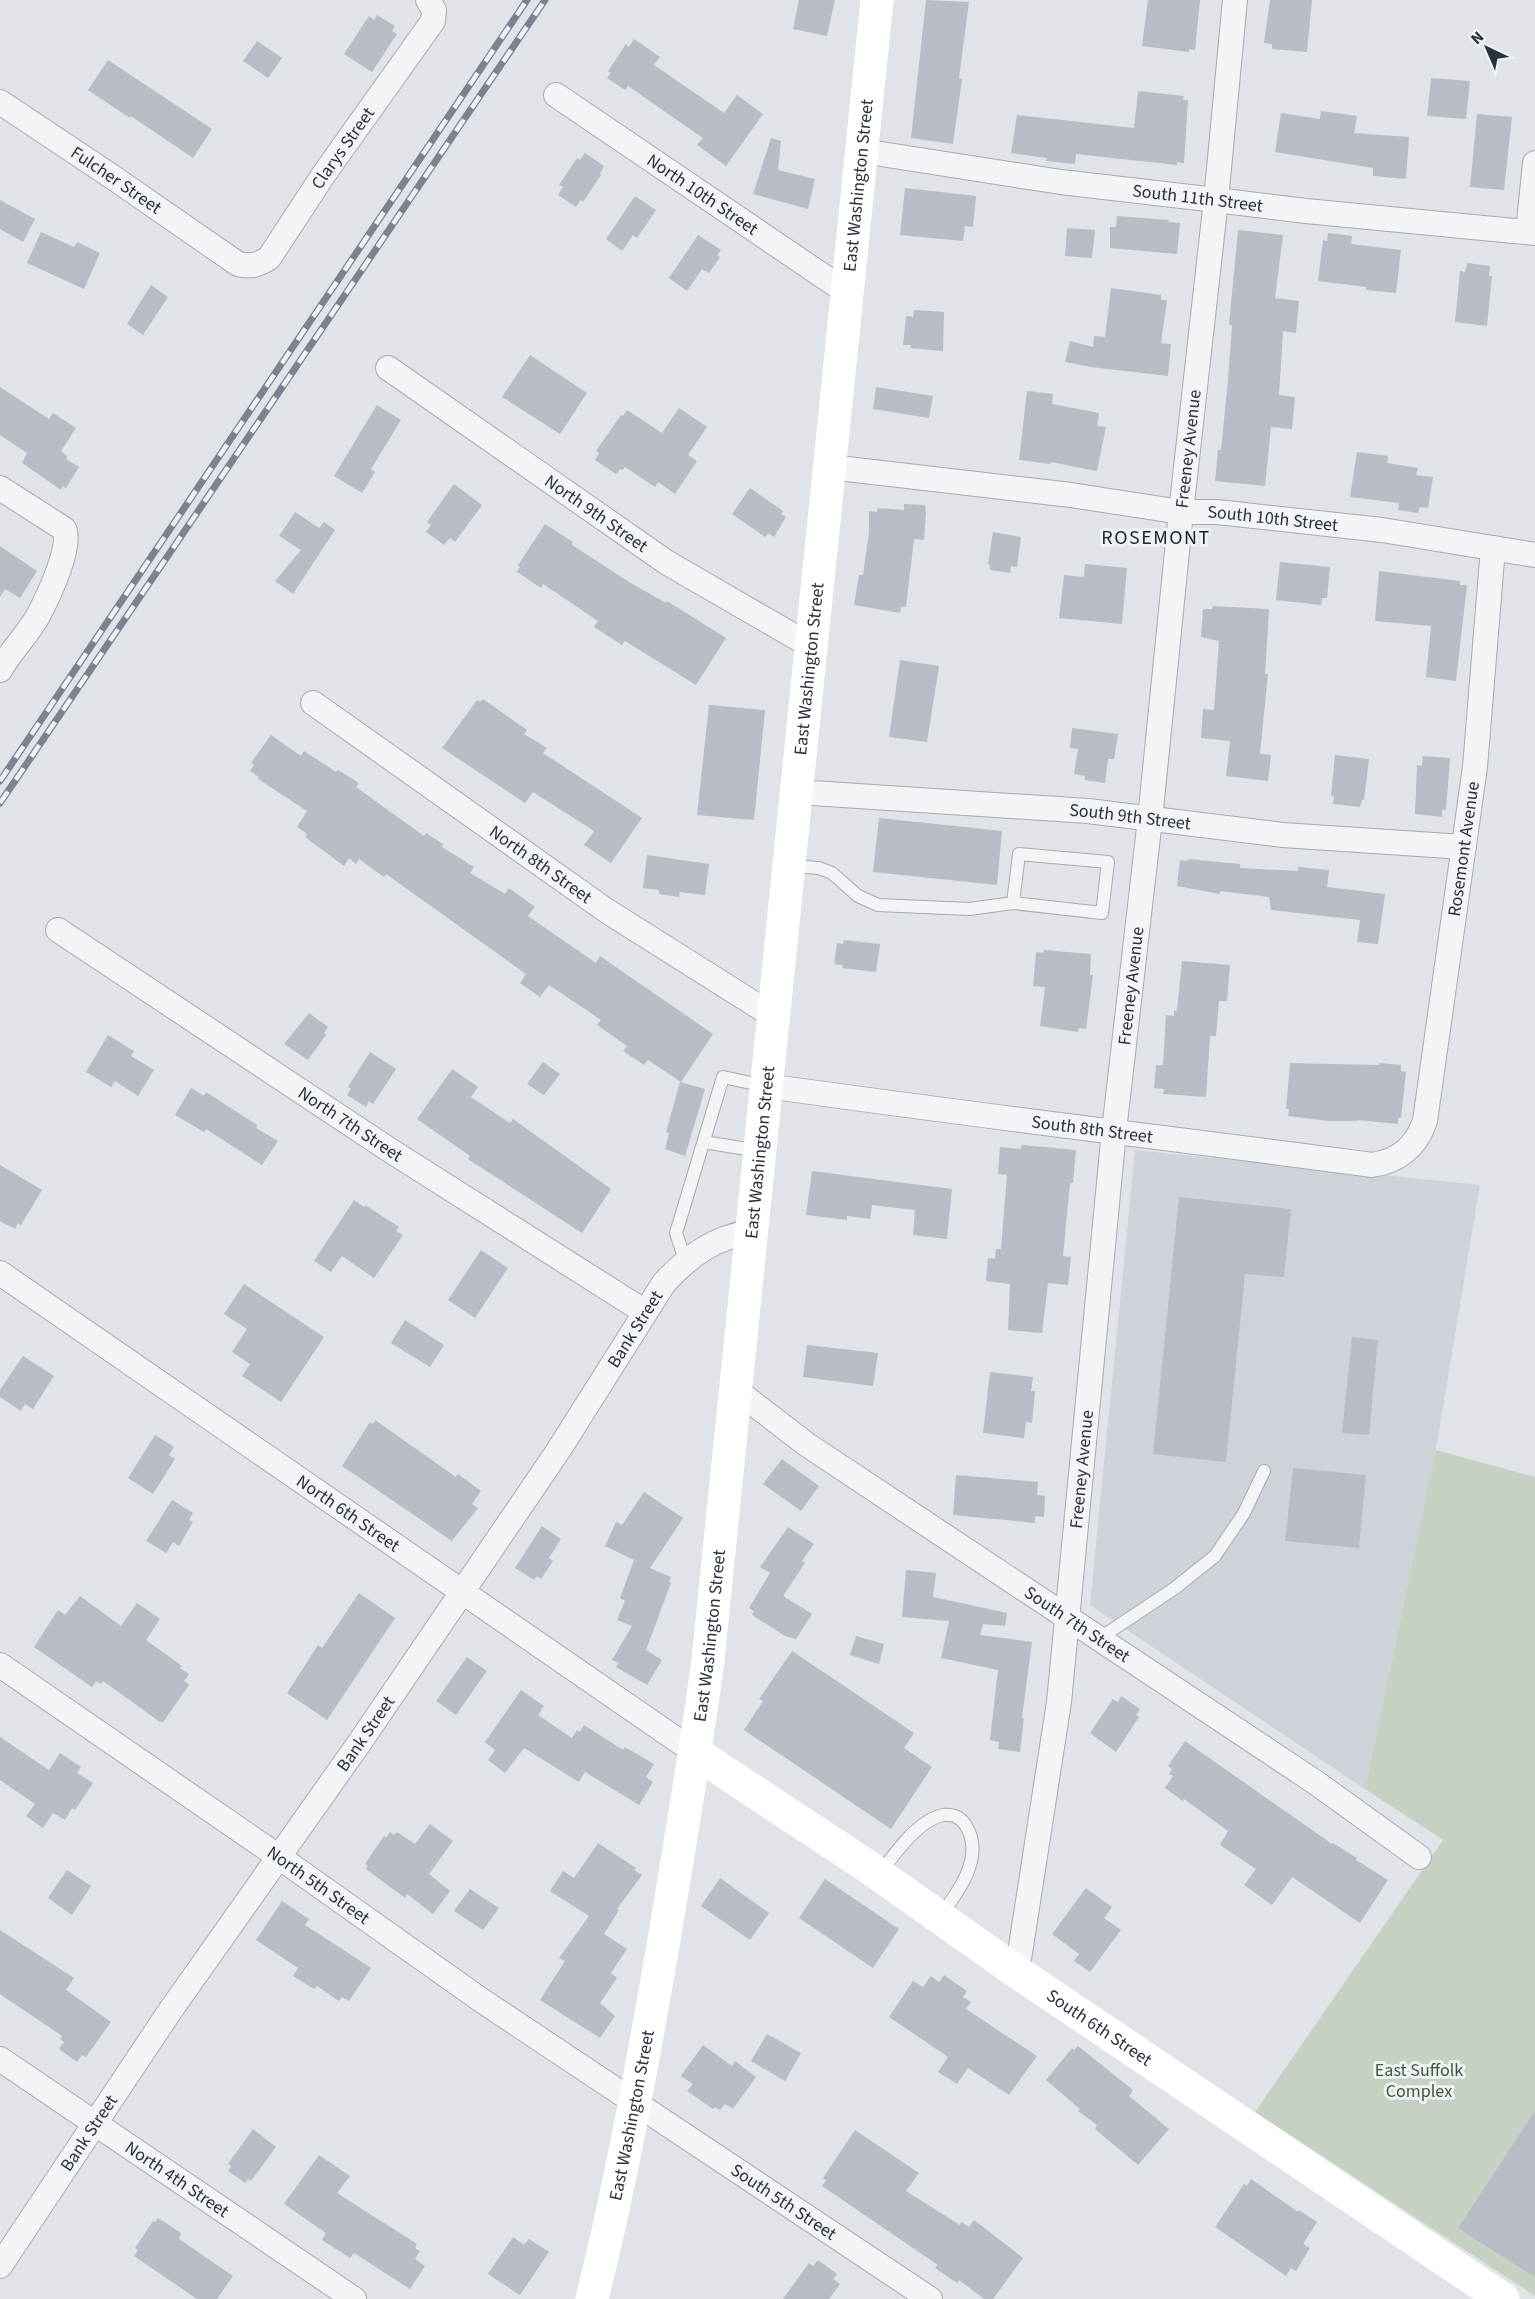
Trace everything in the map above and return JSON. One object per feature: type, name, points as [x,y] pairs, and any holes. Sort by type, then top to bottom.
[{"type":"main road","name":"East Washington Street","points":[[592,2299],[615,2206],[636,2103],[696,1753],[708,1660],[877,0]]},
{"type":"main road","name":"South 6th Street","points":[[696,1753],[1503,2299]]},
{"type":"street","name":"Freeney Avenue","points":[[1017,1972],[1059,1702],[1114,1131],[1216,201],[1234,0]]},
{"type":"street","name":"Clarys Street","points":[[231,259],[248,266],[258,265],[269,258],[324,174],[433,21],[434,10],[429,1]]},
{"type":"street","name":"North 10th Street","points":[[556,95],[848,293]]},
{"type":"street","name":"Fulcher Street","points":[[0,102],[231,259]]},
{"type":"street","name":"South 11th Street","points":[[862,151],[1061,182],[1216,201],[1531,232]]},
{"type":"street","points":[[1531,232],[1535,164]]},
{"type":"street","name":"North 9th Street","points":[[388,368],[666,562],[811,646]]},
{"type":"street","name":"South 10th Street","points":[[830,467],[1071,495],[1181,512],[1217,512],[1370,529],[1535,555]]},
{"type":"street","points":[[0,488],[64,529],[68,535],[65,550],[37,617],[0,670]]},
{"type":"street","name":"Rosemont Avenue","points":[[1412,1146],[1420,1135],[1425,1121],[1475,767],[1493,548]]},
{"type":"street","name":"North 8th Street","points":[[313,703],[607,911],[775,1017]]},
{"type":"street","name":"South 9th Street","points":[[797,792],[1077,810],[1283,835],[1464,847]]},
{"type":"street","name":"North 7th Street","points":[[58,930],[388,1149],[645,1312]]},
{"type":"street","name":"South 8th Street","points":[[768,1086],[903,1106],[1372,1165],[1386,1163],[1412,1146]]},
{"type":"street","name":"Bank Street","points":[[0,2266],[171,2011],[558,1451],[664,1282],[685,1260],[710,1244],[753,1231]]},
{"type":"street","name":"North 6th Street","points":[[0,1273],[696,1753]]},
{"type":"street","name":"South 7th Street","points":[[736,1390],[806,1444],[1315,1782],[1419,1857]]},
{"type":"street","name":"North 5th Street","points":[[0,1665],[279,1857],[481,2000],[636,2103]]},
{"type":"street","name":"North 4th Street","points":[[0,2060],[354,2299]]},
{"type":"street","name":"South 5th Street","points":[[636,2103],[930,2299]]},
{"type":"lane","points":[[790,866],[819,868],[832,873],[858,896],[878,905],[969,909],[1013,903],[1102,913],[1108,862],[1019,854],[1013,903]]},
{"type":"lane","points":[[685,1260],[676,1233],[723,1077],[768,1086]]},
{"type":"lane","points":[[704,1142],[761,1151]]},
{"type":"lane","points":[[1100,1638],[1175,1588],[1215,1556],[1244,1514],[1264,1471]]},
{"type":"lane","points":[[879,1875],[902,1846],[932,1820],[941,1815],[952,1815],[961,1819],[972,1840],[968,1872],[939,1917]]},
{"type":"shaded area","points":[[1135,1150],[1480,1185],[1436,1450],[1365,1789],[1090,1605]]},
{"type":"green space","name":"East Suffolk Complex","points":[[1436,1450],[1535,1477],[1535,2296],[1255,2112],[1443,1840],[1365,1789]]},
{"type":"building","points":[[799,0],[835,0],[827,36],[793,29]]},
{"type":"building","points":[[926,0],[969,2],[953,144],[911,138]]},
{"type":"building","points":[[1148,0],[1200,0],[1195,50],[1189,49],[1189,52],[1142,46]]},
{"type":"building","points":[[1270,0],[1312,0],[1307,52],[1272,49],[1272,44],[1264,43]]},
{"type":"building","points":[[377,15],[395,26],[392,31],[397,34],[372,72],[344,54],[369,16],[374,20]]},
{"type":"building","points":[[634,39],[660,57],[654,65],[724,113],[737,95],[763,114],[726,166],[697,145],[703,138],[628,86],[625,90],[607,78],[611,73],[608,71],[626,44],[629,47]]},
{"type":"building","points":[[257,41],[282,58],[268,78],[243,61]]},
{"type":"building","points":[[108,60],[212,129],[193,158],[88,90]]},
{"type":"building","points":[[1431,78],[1470,81],[1466,119],[1427,116]]},
{"type":"building","points":[[1138,91],[1184,96],[1183,100],[1188,100],[1184,163],[1177,162],[1177,165],[1076,154],[1075,164],[1046,161],[1047,158],[1011,153],[1017,115],[1134,128]]},
{"type":"building","points":[[1321,111],[1357,116],[1354,133],[1409,137],[1406,179],[1373,176],[1373,168],[1275,152],[1281,113],[1320,119]]},
{"type":"building","points":[[1477,114],[1512,117],[1504,190],[1470,187]]},
{"type":"building","points":[[771,138],[781,141],[778,170],[815,179],[808,209],[753,194]]},
{"type":"building","points":[[585,153],[604,166],[601,175],[583,202],[581,200],[576,207],[558,195],[563,187],[559,185],[577,158],[580,160]]},
{"type":"building","points":[[905,188],[976,196],[973,227],[965,226],[963,241],[900,235]]},
{"type":"building","points":[[635,196],[656,210],[637,238],[633,235],[622,251],[606,239]]},
{"type":"building","points":[[0,200],[35,219],[23,242],[0,229]]},
{"type":"building","points":[[1117,216],[1180,223],[1177,254],[1110,248],[1110,227],[1116,227]]},
{"type":"building","points":[[1067,228],[1095,230],[1092,258],[1065,256]]},
{"type":"building","points":[[1238,230],[1283,235],[1275,298],[1299,301],[1296,333],[1283,331],[1279,395],[1295,397],[1292,429],[1271,427],[1265,486],[1215,481],[1218,450],[1221,450],[1228,380],[1232,325],[1229,325]]},
{"type":"building","points":[[41,232],[74,247],[77,242],[100,253],[84,289],[27,263]]},
{"type":"building","points":[[1328,233],[1352,236],[1351,244],[1401,250],[1396,293],[1318,281],[1323,240],[1327,241]]},
{"type":"building","points":[[698,235],[721,250],[717,255],[720,257],[709,273],[702,269],[687,291],[669,278]]},
{"type":"building","points":[[1467,263],[1490,266],[1489,276],[1492,276],[1487,326],[1455,322],[1460,271],[1465,272]]},
{"type":"building","points":[[151,285],[168,297],[143,335],[127,324]]},
{"type":"building","points":[[1111,288],[1161,295],[1161,300],[1167,300],[1161,343],[1171,344],[1168,376],[1065,362],[1070,341],[1093,347],[1094,336],[1105,337]]},
{"type":"building","points":[[914,310],[944,312],[943,351],[910,348],[911,345],[903,345],[906,316],[913,317]]},
{"type":"building","points":[[530,355],[587,393],[560,434],[502,397]]},
{"type":"building","points":[[0,387],[49,419],[53,413],[76,428],[61,451],[67,456],[66,459],[79,467],[66,488],[63,486],[61,490],[22,463],[27,453],[0,435]]},
{"type":"building","points":[[876,387],[933,396],[929,418],[873,409]]},
{"type":"building","points":[[1027,391],[1053,394],[1052,404],[1099,413],[1097,426],[1106,427],[1097,471],[1051,462],[1050,464],[1019,460]]},
{"type":"building","points":[[377,405],[401,420],[371,469],[375,472],[362,493],[334,476]]},
{"type":"building","points":[[679,408],[707,427],[688,455],[697,461],[675,494],[658,482],[655,487],[625,467],[616,474],[595,460],[599,453],[596,451],[627,410],[662,433]]},
{"type":"building","points":[[1357,452],[1388,456],[1387,463],[1418,468],[1416,475],[1433,477],[1428,508],[1420,507],[1418,513],[1398,510],[1399,503],[1350,497]]},
{"type":"building","points":[[454,484],[482,505],[455,542],[450,538],[444,545],[426,532],[431,525],[427,522]]},
{"type":"building","points":[[750,488],[783,511],[781,514],[786,517],[774,537],[768,533],[765,537],[732,514]]},
{"type":"building","points":[[904,504],[925,505],[926,513],[924,540],[914,539],[906,607],[901,607],[900,613],[854,605],[859,575],[863,575],[869,532],[869,511],[877,512],[878,508],[904,510]]},
{"type":"building","points":[[295,512],[319,528],[324,522],[335,530],[293,594],[275,581],[301,550],[279,536]]},
{"type":"building","points":[[545,524],[573,542],[572,545],[629,582],[666,603],[667,601],[726,638],[696,685],[625,641],[622,645],[594,627],[598,621],[543,584],[541,588],[517,572],[520,567],[518,565]]},
{"type":"building","points":[[993,532],[1021,537],[1017,567],[1011,566],[1010,573],[990,570],[988,564]]},
{"type":"building","points":[[0,546],[37,571],[20,598],[5,589],[0,597]]},
{"type":"building","points":[[1280,562],[1330,567],[1327,598],[1322,598],[1321,605],[1276,600]]},
{"type":"building","points":[[1085,564],[1127,568],[1122,624],[1059,618],[1064,575],[1084,577]]},
{"type":"building","points":[[1379,571],[1460,581],[1460,585],[1467,585],[1456,681],[1426,677],[1431,626],[1375,621]]},
{"type":"building","points":[[1213,606],[1269,609],[1265,674],[1268,674],[1260,754],[1271,755],[1268,781],[1226,776],[1230,741],[1201,738],[1203,709],[1214,710],[1219,641],[1201,637],[1203,609],[1212,609]]},
{"type":"building","points":[[900,660],[939,666],[927,742],[889,737]]},
{"type":"building","points":[[483,699],[527,730],[524,734],[547,748],[543,753],[642,818],[611,863],[584,845],[594,831],[533,792],[525,803],[442,748],[477,700],[480,702]]},
{"type":"building","points":[[709,705],[765,710],[754,820],[697,815]]},
{"type":"building","points":[[1072,728],[1118,734],[1114,759],[1108,759],[1105,783],[1085,780],[1085,776],[1074,774],[1078,749],[1070,748]]},
{"type":"building","points":[[271,735],[301,756],[304,751],[336,772],[338,770],[359,783],[356,787],[424,836],[426,833],[443,844],[442,847],[474,867],[470,873],[505,894],[509,888],[535,907],[528,916],[596,963],[600,956],[713,1034],[681,1082],[648,1060],[644,1065],[623,1051],[627,1046],[597,1025],[601,1020],[549,985],[540,997],[520,983],[526,974],[386,874],[384,877],[359,859],[356,864],[349,858],[344,866],[305,837],[307,834],[297,827],[307,811],[258,779],[259,777],[250,771],[254,765],[251,763]]},
{"type":"building","points":[[1335,755],[1369,759],[1364,800],[1362,799],[1360,807],[1333,804],[1334,796],[1331,796]]},
{"type":"building","points":[[1423,756],[1450,758],[1446,810],[1442,810],[1442,817],[1415,814],[1417,765],[1422,766]]},
{"type":"building","points":[[879,818],[1002,831],[997,885],[873,872]]},
{"type":"building","points":[[647,855],[709,864],[705,895],[680,892],[679,897],[659,894],[659,890],[643,888]]},
{"type":"building","points":[[1188,859],[1240,864],[1240,868],[1298,871],[1298,867],[1329,870],[1327,887],[1385,894],[1378,944],[1357,942],[1360,920],[1271,910],[1269,897],[1220,891],[1220,894],[1177,886],[1180,860],[1188,861]]},
{"type":"building","points":[[844,940],[880,944],[876,972],[842,968],[843,965],[834,964],[837,943],[843,944]]},
{"type":"building","points":[[1044,950],[1091,954],[1090,975],[1093,975],[1086,1029],[1079,1028],[1078,1032],[1040,1026],[1045,987],[1033,986],[1036,952],[1043,953]]},
{"type":"building","points":[[1182,961],[1230,965],[1227,1001],[1219,1001],[1216,1036],[1210,1036],[1206,1097],[1163,1094],[1164,1089],[1154,1088],[1156,1065],[1163,1065],[1166,1015],[1174,1016],[1174,1010],[1177,1011]]},
{"type":"building","points":[[309,1013],[328,1027],[324,1033],[326,1035],[308,1060],[284,1044]]},
{"type":"building","points":[[108,1035],[134,1051],[131,1056],[154,1070],[138,1096],[115,1081],[111,1087],[86,1072]]},
{"type":"building","points":[[370,1052],[396,1069],[373,1104],[369,1101],[366,1107],[347,1095],[351,1089],[348,1087]]},
{"type":"building","points":[[543,1062],[560,1074],[544,1095],[527,1084]]},
{"type":"building","points":[[1290,1063],[1401,1065],[1401,1071],[1406,1072],[1401,1118],[1398,1118],[1398,1124],[1357,1120],[1329,1121],[1288,1116],[1289,1109],[1286,1109]]},
{"type":"building","points":[[452,1069],[478,1087],[471,1097],[510,1123],[513,1119],[611,1189],[582,1233],[468,1159],[470,1156],[417,1119]]},
{"type":"building","points":[[680,1082],[705,1089],[685,1156],[665,1149],[669,1133],[666,1132]]},
{"type":"building","points":[[191,1088],[204,1096],[206,1092],[278,1141],[262,1165],[206,1129],[204,1132],[175,1115]]},
{"type":"building","points":[[1022,1145],[1076,1150],[1073,1183],[1070,1183],[1063,1256],[1071,1257],[1068,1285],[1048,1283],[1042,1333],[1008,1330],[1010,1284],[986,1281],[988,1258],[995,1259],[996,1249],[1001,1249],[1007,1175],[998,1174],[1000,1147],[1021,1149]]},
{"type":"building","points":[[0,1165],[42,1190],[21,1225],[18,1223],[15,1229],[0,1221]]},
{"type":"building","points":[[812,1171],[952,1189],[947,1239],[913,1235],[915,1210],[872,1205],[870,1219],[847,1216],[847,1220],[806,1215]]},
{"type":"building","points":[[1179,1197],[1291,1209],[1284,1277],[1245,1274],[1226,1462],[1153,1454]]},
{"type":"building","points":[[354,1200],[399,1227],[396,1231],[403,1235],[374,1278],[342,1256],[331,1272],[314,1261]]},
{"type":"building","points":[[481,1250],[508,1268],[475,1318],[448,1300]]},
{"type":"building","points":[[244,1284],[324,1337],[281,1402],[242,1376],[250,1364],[232,1352],[247,1329],[224,1314]]},
{"type":"building","points":[[405,1320],[444,1345],[430,1367],[391,1343]]},
{"type":"building","points":[[1352,1337],[1378,1340],[1369,1435],[1342,1433]]},
{"type":"building","points":[[807,1345],[878,1353],[873,1386],[803,1377]]},
{"type":"building","points":[[23,1356],[54,1376],[33,1409],[25,1404],[21,1411],[0,1397],[0,1390]]},
{"type":"building","points":[[990,1372],[1033,1377],[1031,1391],[1035,1391],[1032,1423],[1026,1422],[1024,1438],[983,1433]]},
{"type":"building","points":[[375,1420],[456,1477],[458,1474],[481,1491],[472,1504],[478,1508],[452,1541],[342,1466],[370,1422],[373,1424]]},
{"type":"building","points":[[155,1435],[174,1447],[169,1455],[175,1459],[153,1494],[128,1478]]},
{"type":"building","points":[[782,1459],[819,1486],[801,1511],[763,1484]]},
{"type":"building","points":[[1293,1468],[1366,1475],[1359,1548],[1285,1541]]},
{"type":"building","points":[[956,1475],[1038,1482],[1037,1495],[1045,1496],[1044,1517],[1035,1516],[1035,1523],[953,1515]]},
{"type":"building","points":[[644,1492],[683,1518],[650,1568],[671,1577],[669,1582],[671,1583],[646,1650],[662,1660],[647,1685],[616,1667],[619,1663],[612,1660],[632,1626],[617,1620],[625,1601],[620,1598],[634,1560],[605,1546],[616,1522],[622,1525]]},
{"type":"building","points":[[172,1500],[193,1513],[189,1520],[193,1522],[179,1546],[173,1542],[166,1553],[146,1541]]},
{"type":"building","points":[[542,1526],[561,1539],[549,1558],[553,1561],[541,1579],[537,1576],[534,1580],[515,1568]]},
{"type":"building","points":[[788,1527],[814,1544],[802,1561],[805,1563],[783,1596],[812,1614],[796,1639],[785,1636],[752,1615],[754,1611],[749,1608],[770,1573],[760,1567]]},
{"type":"building","points":[[906,1570],[936,1573],[933,1597],[1007,1613],[1005,1626],[983,1624],[980,1635],[1032,1642],[1020,1752],[998,1749],[999,1742],[990,1740],[998,1670],[941,1658],[949,1621],[902,1617]]},
{"type":"building","points":[[359,1593],[395,1618],[327,1720],[287,1693],[318,1645],[322,1648]]},
{"type":"building","points":[[80,1596],[121,1626],[137,1603],[160,1619],[146,1640],[182,1666],[180,1668],[189,1674],[184,1681],[189,1685],[163,1722],[103,1681],[101,1684],[96,1681],[92,1687],[34,1647],[58,1610],[65,1615]]},
{"type":"building","points":[[856,1636],[884,1644],[879,1664],[850,1655]]},
{"type":"building","points":[[792,1651],[914,1733],[904,1748],[932,1767],[891,1829],[744,1730],[763,1701],[759,1699]]},
{"type":"building","points":[[467,1657],[487,1671],[456,1715],[436,1701]]},
{"type":"building","points":[[521,1690],[544,1706],[538,1715],[572,1738],[577,1730],[580,1732],[584,1725],[623,1750],[625,1747],[654,1764],[646,1777],[653,1782],[639,1805],[585,1772],[579,1782],[524,1748],[505,1773],[488,1760],[495,1750],[485,1742]]},
{"type":"building","points":[[1121,1696],[1140,1709],[1136,1715],[1139,1717],[1116,1752],[1090,1733],[1113,1699],[1118,1702]]},
{"type":"building","points":[[0,1737],[49,1770],[60,1753],[81,1767],[77,1773],[93,1783],[75,1810],[72,1808],[65,1820],[53,1813],[43,1828],[26,1816],[35,1804],[0,1780]]},
{"type":"building","points":[[1185,1741],[1332,1844],[1388,1880],[1360,1923],[1292,1877],[1272,1905],[1244,1885],[1256,1869],[1220,1845],[1228,1831],[1165,1788],[1173,1776],[1169,1774],[1172,1769],[1168,1766]]},
{"type":"building","points":[[430,1824],[453,1841],[429,1874],[450,1891],[433,1914],[407,1894],[405,1898],[366,1869],[368,1866],[365,1864],[384,1836],[386,1838],[390,1832],[394,1835],[397,1832],[415,1844]]},
{"type":"building","points":[[598,1843],[636,1868],[634,1870],[642,1875],[617,1909],[619,1910],[604,1934],[627,1949],[611,1973],[617,1978],[600,2003],[615,2016],[600,2038],[540,2000],[565,1961],[559,1958],[589,1916],[550,1891],[563,1871],[574,1878]]},
{"type":"building","points":[[67,1870],[91,1886],[72,1915],[48,1898]]},
{"type":"building","points":[[720,1878],[769,1913],[750,1940],[701,1906]]},
{"type":"building","points":[[825,1879],[899,1929],[873,1968],[799,1918]]},
{"type":"building","points":[[1086,1888],[1112,1907],[1104,1918],[1121,1930],[1090,1972],[1074,1961],[1079,1954],[1052,1934]]},
{"type":"building","points":[[470,1889],[499,1908],[483,1930],[454,1911]]},
{"type":"building","points":[[282,1901],[309,1919],[305,1925],[371,1968],[349,2001],[342,1997],[339,2001],[317,1986],[314,1989],[293,1976],[298,1968],[256,1940]]},
{"type":"building","points":[[0,1930],[74,1978],[66,1990],[111,2022],[86,2057],[82,2055],[77,2062],[59,2049],[64,2042],[60,2039],[62,2036],[0,1994]]},
{"type":"building","points":[[944,1975],[967,1991],[963,1997],[971,2002],[966,2009],[1037,2056],[1009,2095],[968,2068],[957,2084],[938,2072],[948,2057],[889,2017],[913,1981],[923,1987],[931,1976],[939,1982]]},
{"type":"building","points":[[767,2034],[801,2053],[785,2081],[751,2061]]},
{"type":"building","points":[[703,2045],[732,2066],[735,2061],[756,2077],[733,2109],[725,2104],[720,2110],[715,2107],[713,2109],[687,2091],[693,2084],[681,2076]]},
{"type":"building","points":[[1078,2046],[1133,2090],[1129,2096],[1169,2129],[1138,2165],[1095,2129],[1097,2125],[1078,2111],[1080,2109],[1046,2080],[1072,2048],[1074,2050]]},
{"type":"building","points":[[1535,2111],[1535,2277],[1458,2228]]},
{"type":"building","points":[[253,2129],[276,2147],[251,2181],[248,2179],[245,2183],[228,2171],[231,2166],[228,2164]]},
{"type":"building","points":[[855,2130],[919,2173],[906,2191],[960,2225],[961,2222],[969,2227],[974,2220],[1023,2258],[993,2299],[984,2299],[959,2280],[957,2283],[935,2268],[938,2265],[822,2186],[826,2180],[823,2178]]},
{"type":"building","points":[[319,2155],[350,2176],[337,2193],[417,2244],[415,2248],[420,2251],[415,2259],[425,2266],[410,2289],[354,2253],[350,2258],[322,2240],[326,2233],[284,2204]]},
{"type":"building","points":[[1251,2179],[1298,2212],[1299,2210],[1317,2222],[1303,2244],[1310,2248],[1296,2271],[1291,2268],[1286,2276],[1215,2227],[1244,2184],[1247,2186]]},
{"type":"building","points":[[158,2218],[181,2233],[179,2239],[233,2276],[217,2299],[197,2299],[134,2256],[138,2250],[135,2248],[153,2221],[155,2222]]},
{"type":"building","points":[[513,2237],[524,2245],[529,2239],[549,2252],[520,2295],[488,2274]]},
{"type":"building","points":[[818,2260],[837,2274],[833,2279],[840,2284],[829,2299],[783,2299],[809,2263],[813,2266]]},
{"type":"railway","points":[[0,781],[527,0]]},
{"type":"railway","points":[[0,803],[545,0]]},
{"type":"district","name":"ROSEMONT","points":[[1156,538]]}]
